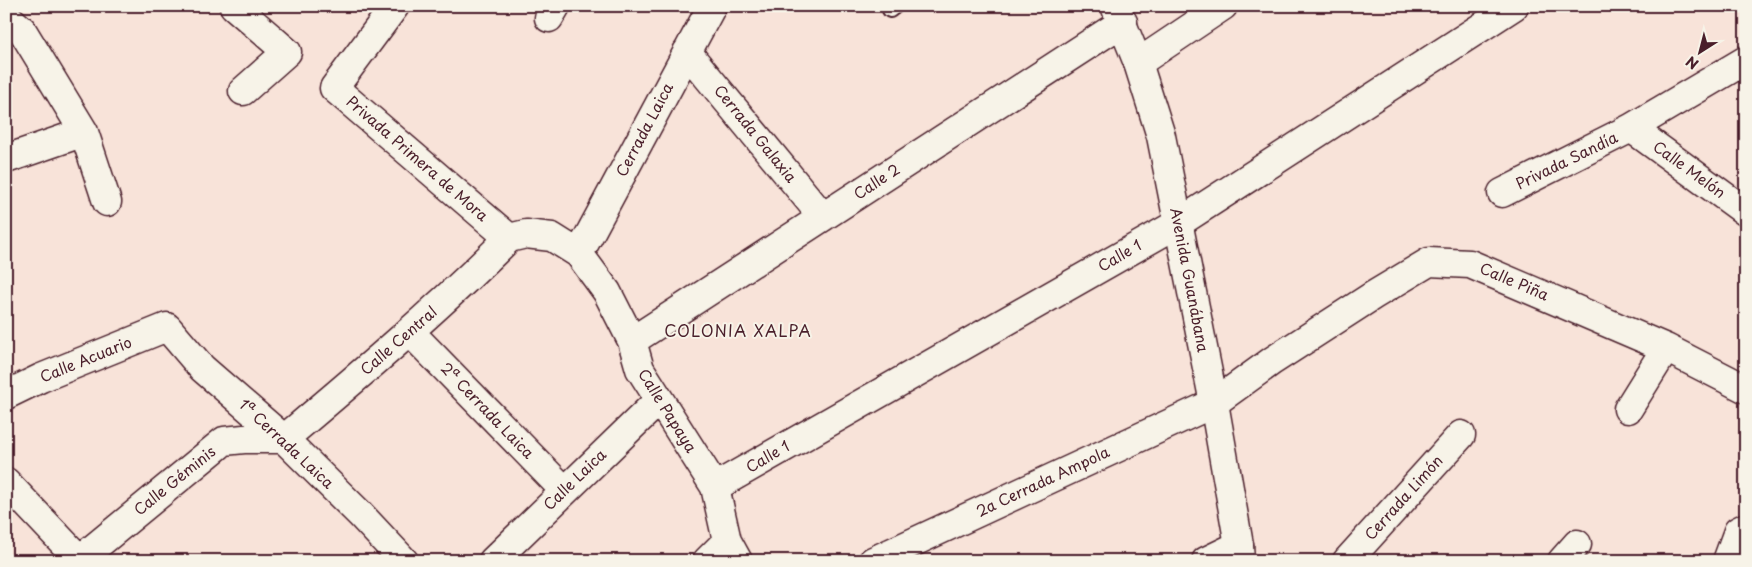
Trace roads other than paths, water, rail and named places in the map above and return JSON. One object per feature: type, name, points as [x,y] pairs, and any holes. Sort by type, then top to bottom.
[{"type":"street","points":[[234,6],[287,52],[243,91]]},
{"type":"street","name":"Privada Primera de Mora","points":[[395,6],[334,88],[509,238]]},
{"type":"street","name":"Cerrada Laica","points":[[579,254],[712,6]]},
{"type":"street","points":[[1138,63],[1223,6]]},
{"type":"street","name":"Calle 1","points":[[715,487],[1177,224],[1514,6]]},
{"type":"street","name":"Avenida Guanábana","points":[[1119,14],[1138,63],[1161,136],[1214,403],[1240,553]]},
{"type":"street","name":"Calle 2","points":[[632,341],[823,217],[1119,14]]},
{"type":"street","points":[[6,16],[22,30],[84,132],[107,202]]},
{"type":"street","name":"Cerrada Galaxia","points":[[687,52],[823,217]]},
{"type":"street","name":"Privada Sandía","points":[[1502,193],[1631,128],[1746,60]]},
{"type":"street","name":"Calle Melón","points":[[1631,128],[1746,212]]},
{"type":"street","points":[[6,159],[84,132]]},
{"type":"street","name":"Calle Papaya","points":[[509,238],[526,234],[552,237],[579,254],[608,292],[632,341],[640,369],[715,487],[733,551]]},
{"type":"street","name":"Calle Central","points":[[284,439],[463,285],[509,238]]},
{"type":"street","name":"Calle Piña","points":[[1214,403],[1272,361],[1429,262],[1470,264],[1666,348],[1746,389]]},
{"type":"street","name":"Calle Acuario","points":[[6,395],[41,378],[167,327]]},
{"type":"street","name":"1ª Cerrada Laica","points":[[167,327],[202,368],[284,439],[360,514],[404,561]]},
{"type":"street","name":"2ª Cerrada Laica","points":[[410,332],[564,490]]},
{"type":"street","points":[[1628,409],[1666,348]]},
{"type":"street","name":"Calle Laica","points":[[493,561],[564,490],[659,400]]},
{"type":"street","name":"2a Cerrada Ampola","points":[[872,561],[1214,403]]},
{"type":"street","name":"Cerrada Limón","points":[[1347,561],[1461,435]]},
{"type":"street","name":"Calle Géminis","points":[[6,482],[79,560],[224,441],[284,439]]},
{"type":"street","points":[[1727,561],[1738,531],[1746,527]]},
{"type":"street","points":[[707,561],[733,551]]},
{"type":"street","points":[[1206,561],[1240,553]]},
{"type":"district","name":"COLONIA XALPA","points":[[738,331]]}]
